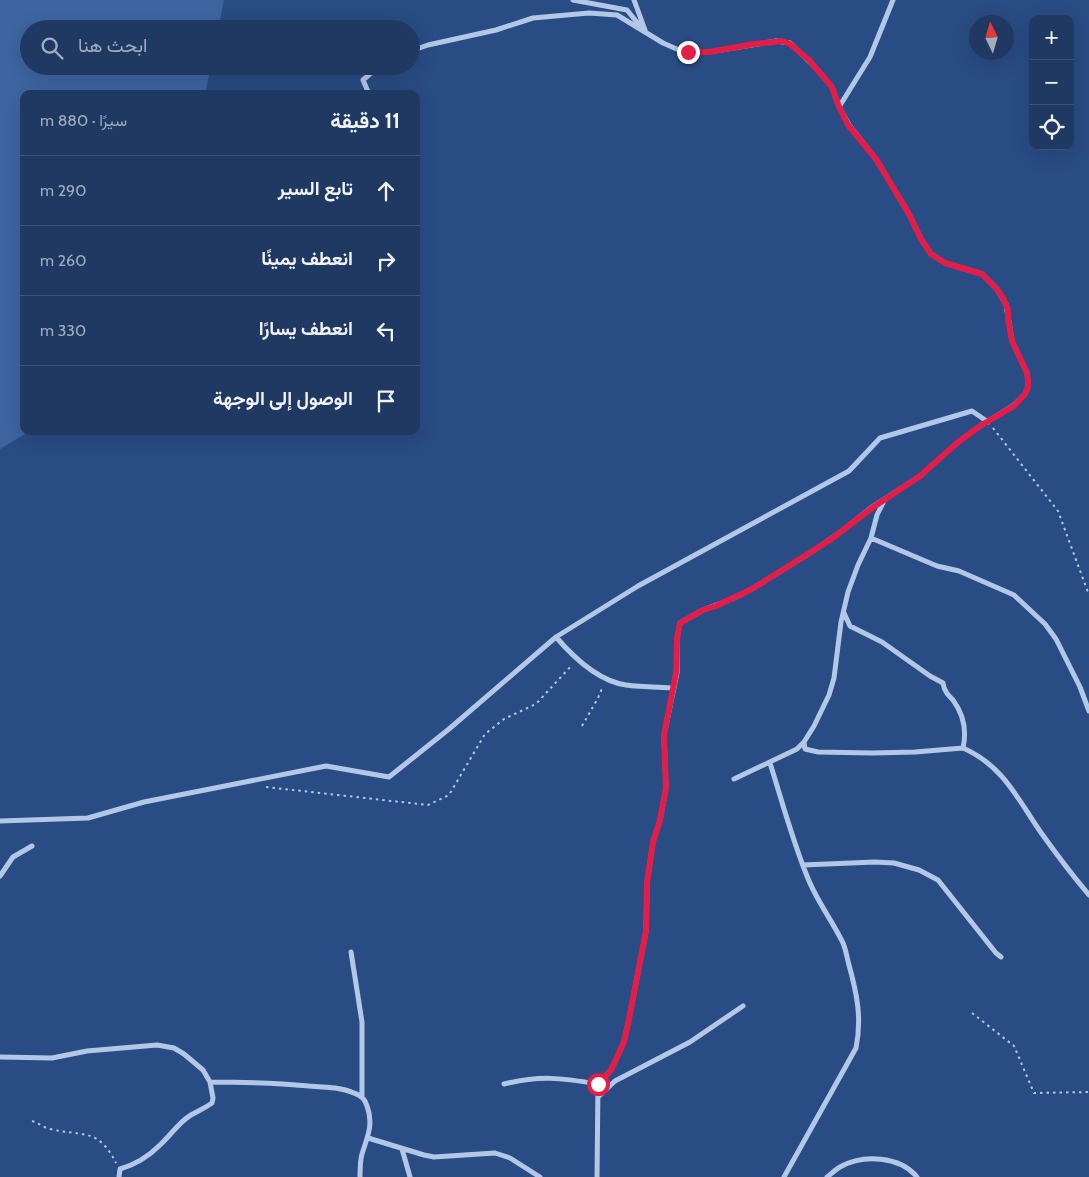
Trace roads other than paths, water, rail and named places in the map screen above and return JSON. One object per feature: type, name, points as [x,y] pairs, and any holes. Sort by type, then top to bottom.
[{"type":"street","points":[[573,0],[627,10],[646,32]]},
{"type":"street","points":[[634,0],[646,32]]},
{"type":"street","points":[[839,107],[870,57],[893,0]]},
{"type":"street","points":[[420,48],[496,30],[533,18],[598,13],[616,15],[671,47],[688,52],[709,52],[776,41],[790,44],[809,60],[832,87],[848,125],[876,159],[931,254],[945,263],[982,274],[996,288],[1006,304],[1012,341],[1027,373],[1028,387],[1025,394],[1014,406],[957,443],[920,476],[830,540],[765,582],[732,599],[703,610],[680,623],[677,639],[674,688],[664,735],[666,788],[660,820],[653,842],[647,883],[646,931],[624,1042],[611,1070],[598,1084],[597,1177]]},
{"type":"street","points":[[367,90],[363,80],[369,75]]},
{"type":"street","points":[[0,820],[88,818],[144,802],[326,766],[389,777],[449,729],[556,637],[638,586],[849,471],[880,438],[972,410],[988,422]]},
{"type":"street","points":[[734,780],[797,749],[804,742],[823,709],[832,686],[845,602],[884,500]]},
{"type":"street","points":[[871,538],[937,566],[959,571],[1014,594],[1045,624],[1056,639],[1080,688],[1089,712]]},
{"type":"street","points":[[844,613],[850,626],[882,642],[943,683],[964,723],[966,737],[963,748]]},
{"type":"street","points":[[556,637],[577,660],[605,679],[625,685],[674,688]]},
{"type":"street","points":[[804,742],[805,749],[833,753],[897,753],[963,748],[986,760],[1000,772],[1043,835],[1089,896]]},
{"type":"street","points":[[770,763],[803,865],[814,891],[846,950],[860,1014],[856,1048],[784,1177]]},
{"type":"street","points":[[0,876],[13,856],[32,846]]},
{"type":"street","points":[[803,865],[875,862],[894,863],[919,870],[938,880],[1001,957]]},
{"type":"street","points":[[351,952],[362,1022],[362,1097],[368,1110],[368,1138],[362,1154],[360,1177]]},
{"type":"street","points":[[598,1097],[615,1082],[690,1042],[743,1006]]},
{"type":"street","points":[[0,1057],[52,1058],[87,1051],[157,1045],[174,1048],[203,1070],[210,1082],[212,1103],[192,1115],[145,1157],[132,1165],[120,1169],[119,1177]]},
{"type":"street","points":[[504,1084],[522,1080],[562,1078],[598,1084]]},
{"type":"street","points":[[210,1082],[250,1081],[323,1087],[347,1090],[362,1097]]},
{"type":"street","points":[[368,1138],[434,1157],[495,1152],[510,1158],[540,1177]]},
{"type":"street","points":[[402,1149],[410,1177]]},
{"type":"street","points":[[827,1177],[840,1167],[865,1159],[890,1160],[911,1169],[917,1177]]}]
